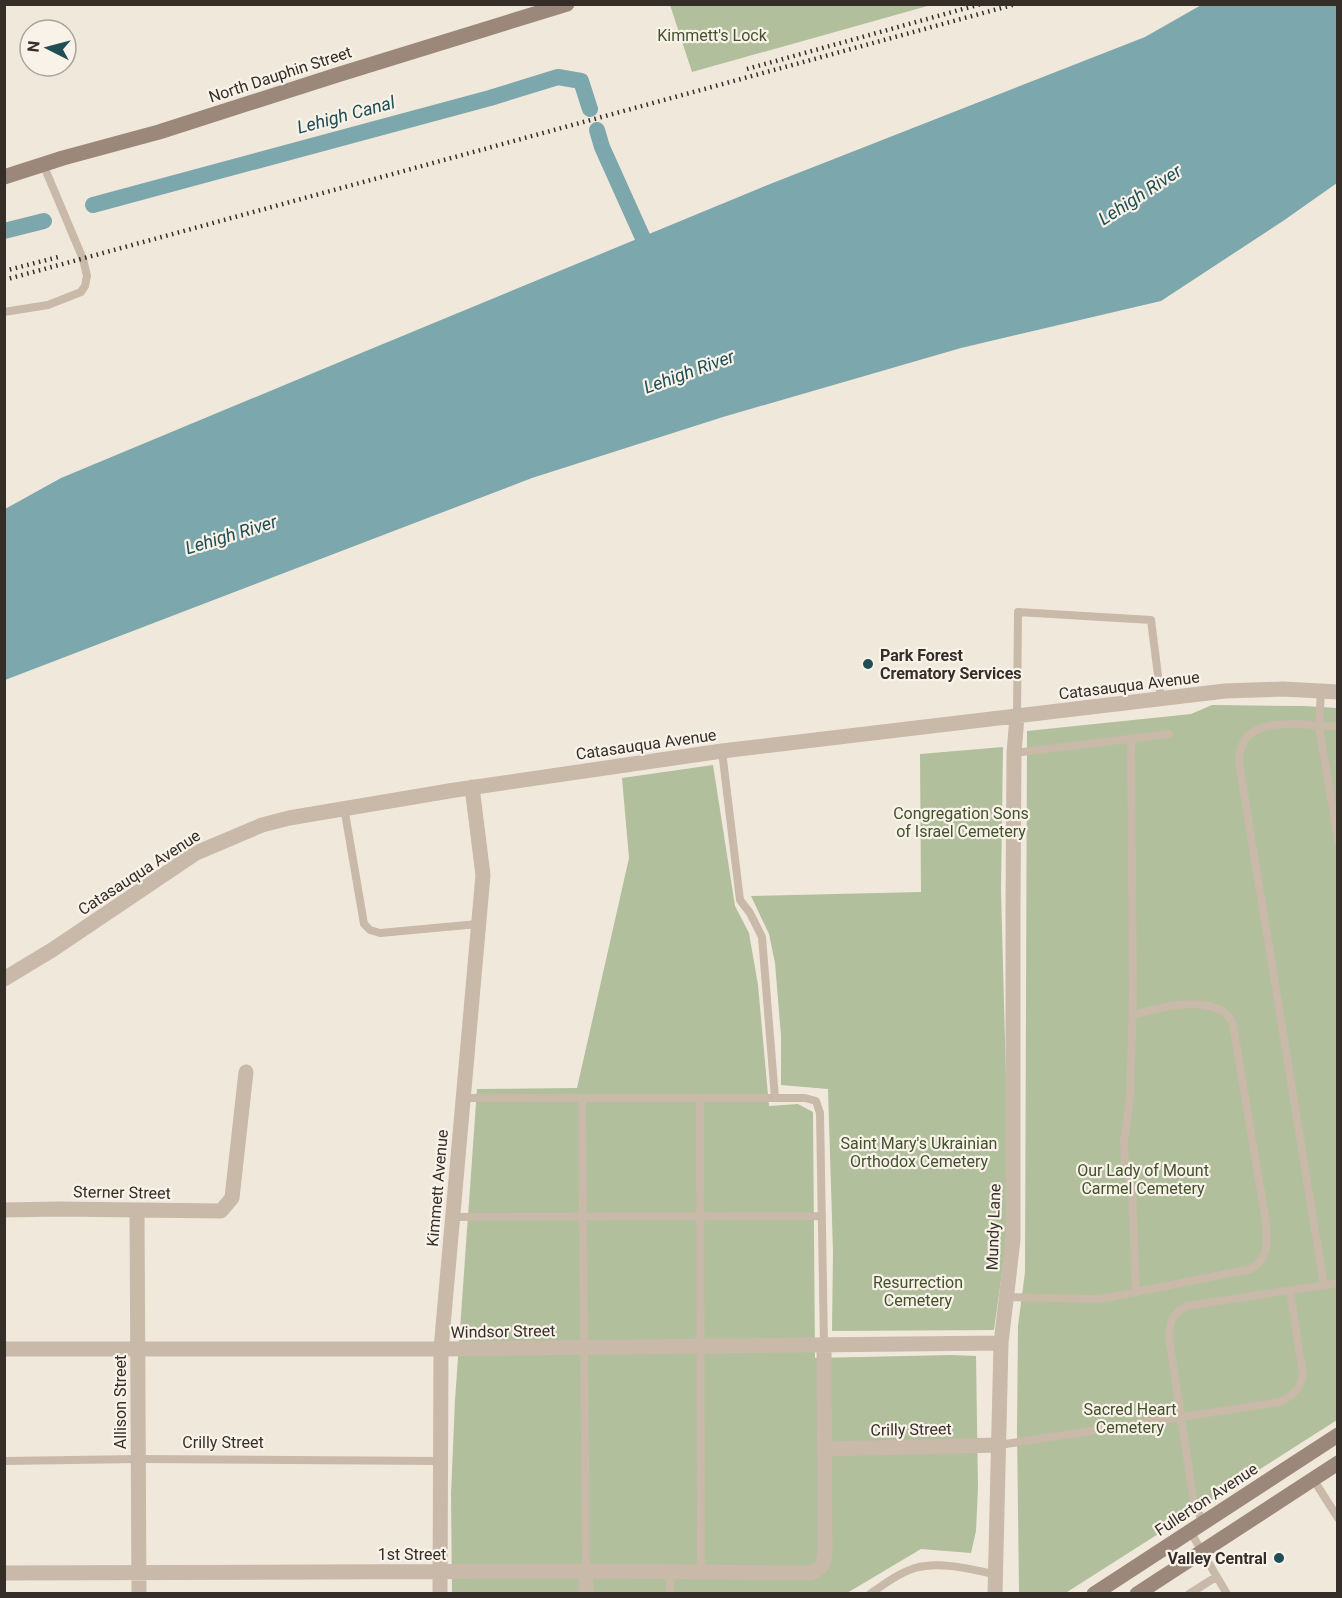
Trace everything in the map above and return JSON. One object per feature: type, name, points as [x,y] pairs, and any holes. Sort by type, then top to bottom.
[{"type":"street","name":"North Dauphin Street","points":[[4,177],[159,132],[567,4]]},
{"type":"street","name":"Catasauqua Avenue","points":[[4,979],[52,950],[196,854],[262,825],[289,818],[472,787],[722,752],[1225,691],[1283,689],[1338,692]]},
{"type":"street","name":"Mundy Lane","points":[[995,1593],[1001,1343],[1013,1240],[1014,753],[1017,717]]},
{"type":"street","name":"Kimmett Avenue","points":[[440,1593],[441,1349],[483,875],[472,787]]},
{"type":"street","name":"Sterner Street","points":[[4,1210],[221,1211],[232,1198],[246,1072]]},
{"type":"street","name":"Allison Street","points":[[137,1210],[140,1593]]},
{"type":"street","name":"Windsor Street","points":[[4,1349],[441,1349],[1001,1343]]},
{"type":"street","points":[[824,1344],[824,1449]]},
{"type":"street","name":"Fullerton Avenue","points":[[1094,1593],[1338,1435]]},
{"type":"street","name":"Crilly Street","points":[[824,1449],[999,1445]]},
{"type":"street","name":"1st Street","points":[[4,1573],[586,1571],[811,1573],[819,1570],[824,1563],[824,1449]]},
{"type":"street","points":[[1137,1593],[1338,1463]]},
{"type":"street","points":[[586,1571],[586,1593]]},
{"type":"lane","points":[[4,312],[48,305],[81,292],[86,286],[87,276],[83,259],[43,164]]},
{"type":"lane","points":[[1017,717],[1018,612],[1151,620],[1161,699]]},
{"type":"lane","points":[[1321,691],[1319,727],[1338,841]]},
{"type":"lane","points":[[1324,1285],[1239,762],[1239,750],[1245,737],[1258,728],[1275,724],[1338,726]]},
{"type":"lane","points":[[1014,753],[1169,734]]},
{"type":"lane","points":[[1131,739],[1133,1015],[1130,1099],[1124,1141],[1125,1166],[1132,1192],[1136,1293]]},
{"type":"lane","points":[[722,752],[740,900],[750,913],[762,938],[775,1098]]},
{"type":"lane","points":[[344,807],[364,924],[370,930],[380,933],[478,924]]},
{"type":"lane","points":[[1006,1297],[1086,1300],[1136,1293],[1251,1269],[1263,1260],[1268,1247],[1265,1216],[1233,1024],[1226,1013],[1213,1007],[1199,1005],[1166,1006],[1133,1015]]},
{"type":"lane","points":[[463,1098],[806,1098],[816,1101],[820,1113],[824,1344]]},
{"type":"lane","points":[[582,1098],[586,1571]]},
{"type":"lane","points":[[700,1098],[701,1572]]},
{"type":"lane","points":[[453,1217],[822,1216]]},
{"type":"lane","points":[[1227,1593],[1201,1552],[1169,1338],[1170,1320],[1175,1312],[1186,1305],[1338,1283]]},
{"type":"lane","points":[[999,1445],[1280,1402],[1301,1387],[1303,1375],[1290,1290]]},
{"type":"lane","name":"Crilly Street","points":[[4,1461],[139,1459],[441,1461]]},
{"type":"lane","points":[[1313,1479],[1338,1518]]},
{"type":"lane","points":[[870,1593],[913,1568],[924,1566],[954,1566],[994,1574]]},
{"type":"lane","points":[[670,1572],[670,1593]]},
{"type":"lane","points":[[1189,1593],[1216,1576]]},
{"type":"green space","name":"Kimmett's Lock","points":[[670,4],[931,5],[692,72]]},
{"type":"green space","points":[[1212,705],[1337,708],[1337,1420],[1064,1594],[1019,1593],[1017,1429],[1018,1326],[1025,1272],[1027,731],[1191,714]]},
{"type":"green space","points":[[1003,747],[1001,890],[1009,1191],[1005,1251],[994,1330],[832,1331],[833,1252],[828,1089],[781,1085],[781,1036],[775,963],[769,934],[751,896],[921,892],[920,754]]},
{"type":"green space","points":[[713,765],[735,906],[749,933],[758,985],[769,1106],[798,1104],[813,1112],[815,1358],[976,1356],[978,1488],[976,1531],[971,1553],[921,1549],[847,1593],[452,1594],[451,1494],[455,1400],[477,1089],[577,1088],[629,858],[622,778]]},
{"type":"water","name":"Lehigh River","points":[[1203,4],[1337,5],[1337,183],[1161,301],[961,348],[723,417],[532,478],[5,680],[5,509],[61,478],[366,351],[765,186],[1145,37]]},
{"type":"waterway","name":"Lehigh Canal","points":[[93,205],[490,98],[558,77],[581,81],[590,109]]},
{"type":"waterway","name":"Lehigh Canal","points":[[597,130],[602,147],[651,256]]},
{"type":"waterway","name":"Lehigh Canal","points":[[4,231],[44,221]]},
{"type":"railway","points":[[747,69],[981,4]]},
{"type":"railway","points":[[4,280],[1016,4]]},
{"type":"railway","points":[[4,271],[58,257]]},
{"type":"place","name":"Park Forest Crematory Services","points":[[868,664]]},
{"type":"place","name":"Valley Central","points":[[1279,1558]]},
{"type":"park label","name":"Congregation Sons of Israel Cemetery","points":[[961,822]]},
{"type":"park label","name":"Saint Mary's Ukrainian Orthodox Cemetery","points":[[919,1152]]},
{"type":"park label","name":"Our Lady of Mount Carmel Cemetery","points":[[1143,1179]]},
{"type":"park label","name":"Resurrection Cemetery","points":[[918,1291]]},
{"type":"park label","name":"Sacred Heart Cemetery","points":[[1130,1418]]}]
